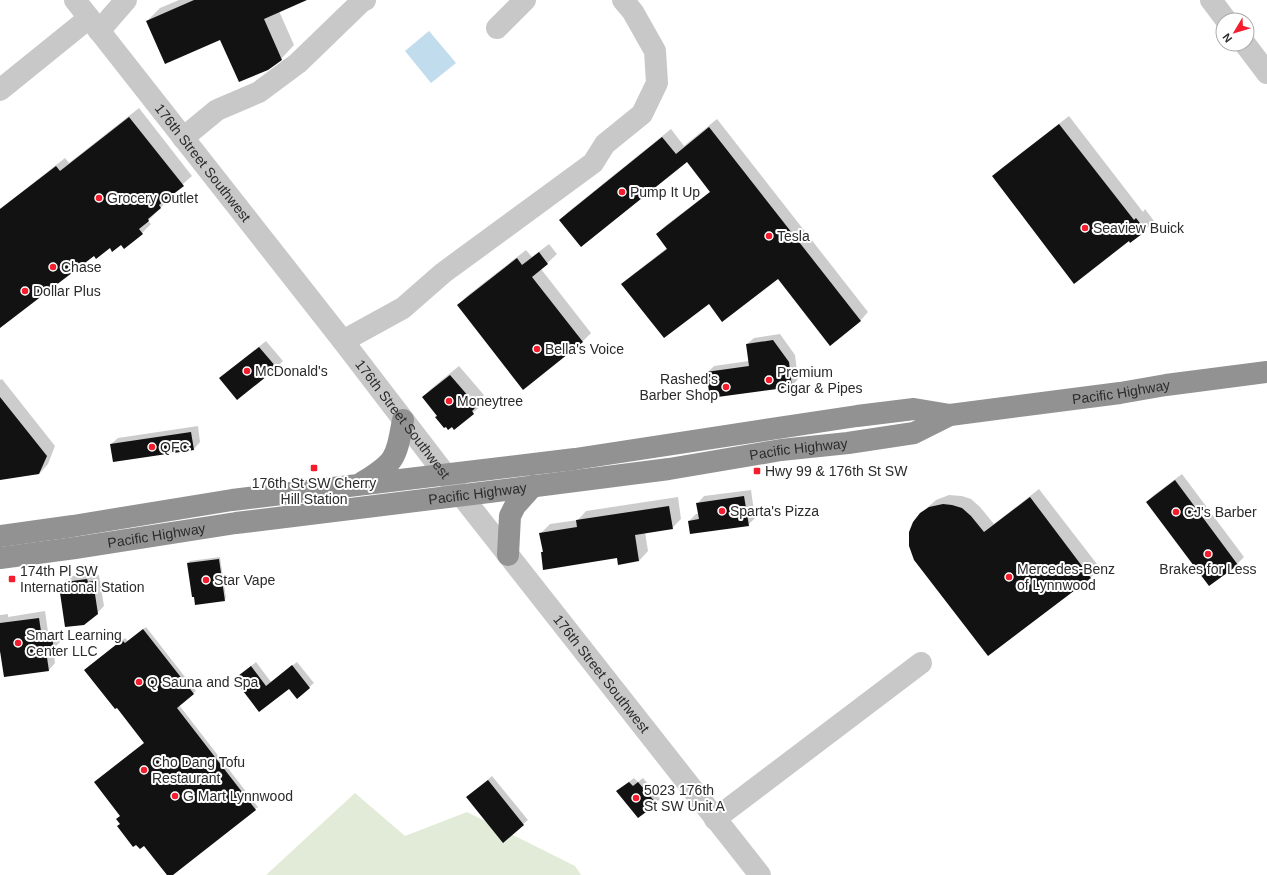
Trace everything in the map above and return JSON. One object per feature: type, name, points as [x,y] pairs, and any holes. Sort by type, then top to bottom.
[{"type":"highway","name":"Pacific Highway","points":[[0,536],[73,526],[232,500],[575,459],[875,414],[914,409],[950,415],[1267,372]]},
{"type":"highway","points":[[781,450],[805,437],[858,428],[875,414]]},
{"type":"highway","name":"Pacific Highway","points":[[0,558],[236,523],[669,469],[781,450],[848,443],[914,433],[950,415]]},
{"type":"highway","points":[[358,485],[383,470],[391,462],[397,449],[403,420]]},
{"type":"highway","points":[[508,555],[510,516],[515,506],[533,486]]},
{"type":"street","name":"176th Street Southwest","points":[[75,0],[760,875]]},
{"type":"street","points":[[0,90],[126,0]]},
{"type":"street","points":[[183,138],[217,110],[259,92],[298,63],[361,2],[365,0]]},
{"type":"street","points":[[498,28],[525,0]]},
{"type":"street","points":[[343,341],[402,308],[443,273],[593,163],[605,144],[642,114],[657,83],[655,51],[633,12],[623,0]]},
{"type":"street","points":[[1251,52],[1267,73]]},
{"type":"street","points":[[716,819],[921,662]]},
{"type":"green space","points":[[355,793],[405,836],[467,812],[575,866],[581,875],[266,875]]},
{"type":"water","points":[[429,31],[456,63],[431,83],[405,51]]},
{"type":"building","points":[[194,0],[307,0],[264,19],[282,60],[268,70],[239,82],[220,40],[165,64],[146,21]]},
{"type":"building","name":"Grocery Outlet","points":[[129,117],[184,186],[159,205],[161,208],[139,229],[143,234],[124,249],[121,245],[112,252],[110,248],[96,259],[94,256],[0,328],[0,209],[56,166],[60,171]]},
{"type":"building","points":[[1059,124],[1134,220],[1136,218],[1146,231],[1130,243],[1129,241],[1074,284],[992,176]]},
{"type":"building","points":[[709,127],[861,321],[830,346],[778,279],[722,322],[709,304],[664,338],[621,284],[667,249],[656,234],[710,192],[687,162],[581,247],[559,220],[662,137],[676,154]]},
{"type":"building","points":[[539,252],[548,264],[532,277],[583,342],[523,390],[457,305],[517,258],[522,265]]},
{"type":"building","points":[[773,340],[789,362],[792,387],[710,398],[706,372],[749,366],[746,344]]},
{"type":"building","points":[[259,347],[277,368],[237,400],[219,378]]},
{"type":"building","name":"Moneytree","points":[[450,375],[476,405],[472,411],[474,414],[454,430],[452,427],[448,430],[446,427],[444,428],[435,417],[437,416],[422,397]]},
{"type":"building","points":[[0,397],[47,456],[39,474],[0,480]]},
{"type":"building","name":"QFC","points":[[191,432],[194,450],[113,462],[110,444]]},
{"type":"building","points":[[1175,480],[1238,565],[1209,586],[1146,502]]},
{"type":"building","name":"Sparta's Pizza","points":[[744,496],[749,526],[690,534],[688,521],[699,519],[696,503]]},
{"type":"building","name":"Mercedes-Benz of Lynnwood","points":[[1030,497],[1091,578],[988,656],[914,560],[909,546],[909,532],[913,522],[920,513],[929,507],[943,504],[962,508],[971,516],[984,532]]},
{"type":"building","points":[[669,506],[673,529],[635,535],[639,561],[618,565],[617,558],[543,570],[541,552],[543,552],[539,533],[577,527],[576,520]]},
{"type":"building","name":"Star Vape","points":[[219,559],[225,601],[195,605],[194,597],[192,597],[187,563]]},
{"type":"building","points":[[87,579],[88,582],[93,581],[98,614],[84,625],[65,627],[59,586],[65,585],[65,582]]},
{"type":"building","points":[[39,618],[42,638],[52,636],[54,650],[46,651],[49,671],[4,677],[0,651],[0,623]]},
{"type":"building","name":"G Mart Lynnwood","points":[[143,629],[194,694],[177,708],[256,810],[173,875],[167,875],[144,846],[140,849],[136,845],[133,847],[117,826],[120,824],[116,819],[120,816],[94,782],[144,743],[117,708],[115,709],[84,670],[122,640],[125,643]]},
{"type":"building","points":[[292,665],[310,688],[297,699],[289,689],[259,712],[234,679],[251,666],[266,686]]},
{"type":"building","points":[[488,780],[524,825],[503,843],[466,797]]},
{"type":"building","name":"5023 176th St SW Unit A","points":[[629,782],[633,786],[638,782],[657,804],[638,818],[616,791]]},
{"type":"place","name":"Pump It Up","points":[[622,192]]},
{"type":"place","name":"Grocery Outlet","points":[[99,198]]},
{"type":"place","name":"Seaview Buick","points":[[1085,228]]},
{"type":"place","name":"Tesla","points":[[769,236]]},
{"type":"place","name":"Chase","points":[[53,267]]},
{"type":"place","name":"Dollar Plus","points":[[25,291]]},
{"type":"place","name":"Bella's Voice","points":[[537,349]]},
{"type":"place","name":"McDonald's","points":[[247,371]]},
{"type":"place","name":"Premium Cigar & Pipes","points":[[769,380]]},
{"type":"place","name":"Rashed's Barber Shop","points":[[726,387]]},
{"type":"place","name":"Moneytree","points":[[449,401]]},
{"type":"place","name":"QFC","points":[[152,447]]},
{"type":"place","name":"176th St SW Cherry Hill Station","points":[[314,468]]},
{"type":"place","name":"Hwy 99 & 176th St SW","points":[[757,471]]},
{"type":"place","name":"Sparta's Pizza","points":[[722,511]]},
{"type":"place","name":"CJ's Barber","points":[[1176,512]]},
{"type":"place","name":"Brakes for Less","points":[[1208,554]]},
{"type":"place","name":"Mercedes-Benz of Lynnwood","points":[[1009,577]]},
{"type":"place","name":"174th Pl SW International Station","points":[[12,579]]},
{"type":"place","name":"Star Vape","points":[[206,580]]},
{"type":"place","name":"Smart Learning Center LLC","points":[[18,643]]},
{"type":"place","name":"Q Sauna and Spa","points":[[139,682]]},
{"type":"place","name":"Cho Dang Tofu Restaurant","points":[[144,770]]},
{"type":"place","name":"G Mart Lynnwood","points":[[175,796]]},
{"type":"place","name":"5023 176th St SW Unit A","points":[[636,798]]}]
